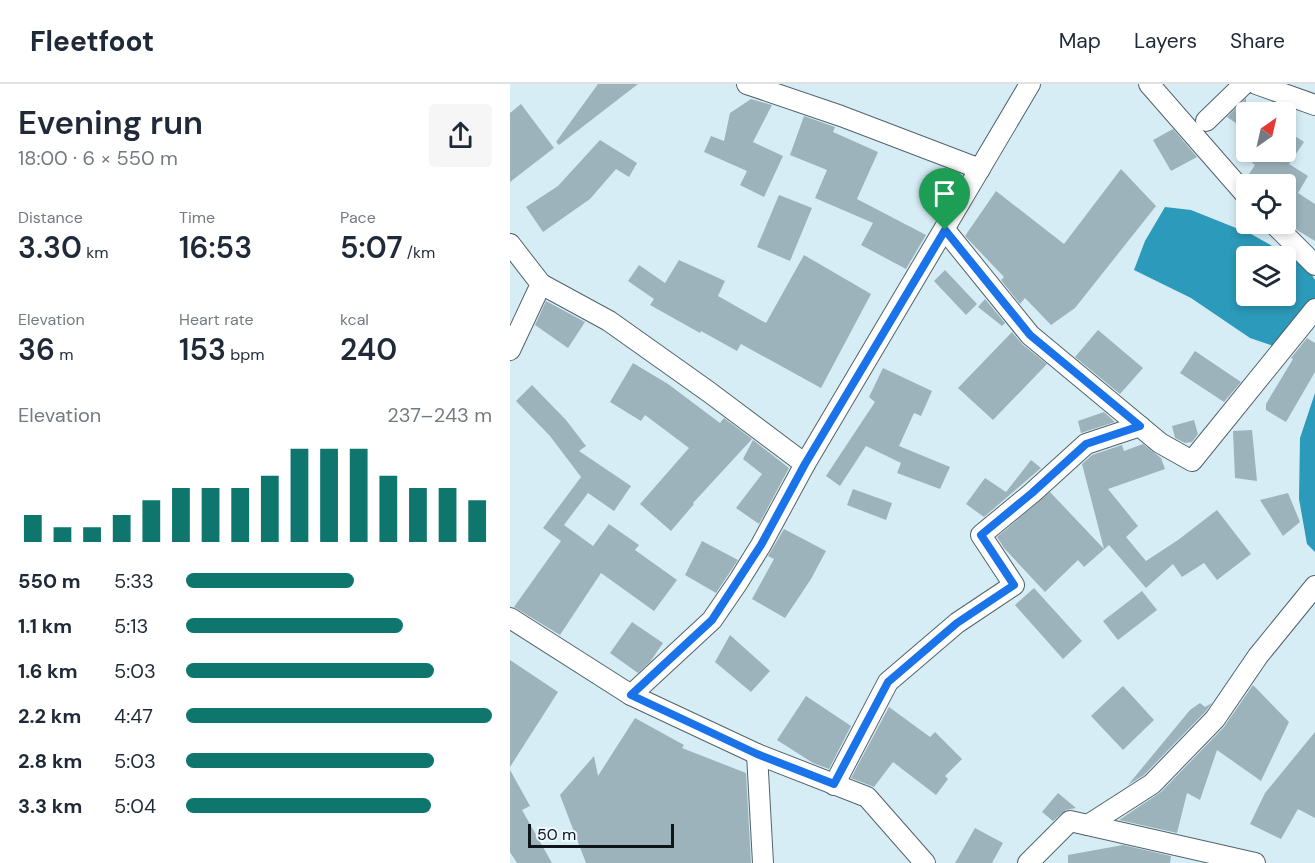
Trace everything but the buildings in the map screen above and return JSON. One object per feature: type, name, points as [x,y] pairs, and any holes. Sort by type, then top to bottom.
[{"type":"street","points":[[747,84],[841,116],[981,169]]},
{"type":"street","points":[[631,695],[712,620],[761,545],[805,464],[1030,84]]},
{"type":"street","points":[[1149,84],[1236,184]]},
{"type":"street","points":[[1206,121],[1244,84]]},
{"type":"street","points":[[1256,84],[1315,105]]},
{"type":"street","points":[[945,230],[1030,335],[1160,443],[1192,461],[1315,309]]},
{"type":"street","points":[[1284,234],[1315,265]]},
{"type":"street","points":[[510,244],[541,284],[609,321],[710,392],[805,464]]},
{"type":"street","points":[[510,350],[541,284]]},
{"type":"street","points":[[834,784],[888,682],[957,623],[1014,585],[981,535],[1086,444],[1140,426]]},
{"type":"street","points":[[1088,825],[1152,784],[1215,719],[1258,656],[1315,586]]},
{"type":"street","points":[[510,618],[631,695],[757,754],[867,797],[925,863]]},
{"type":"street","points":[[757,754],[763,863]]},
{"type":"street","points":[[1028,863],[1070,821],[1255,863]]},
{"type":"water","points":[[1165,207],[1191,210],[1236,228],[1236,234],[1251,234],[1272,246],[1236,246],[1236,306],[1296,306],[1296,259],[1306,265],[1315,280],[1315,298],[1308,313],[1282,349],[1250,338],[1191,298],[1134,270],[1145,241]]},
{"type":"water","points":[[1315,393],[1315,552],[1307,544],[1299,499],[1300,438]]},
{"type":"route","points":[[945,230],[1030,335],[1140,426],[1086,444],[981,535],[1014,585],[957,623],[888,682],[834,784],[757,754],[631,695],[712,620],[738,582],[805,464],[945,230]]}]
